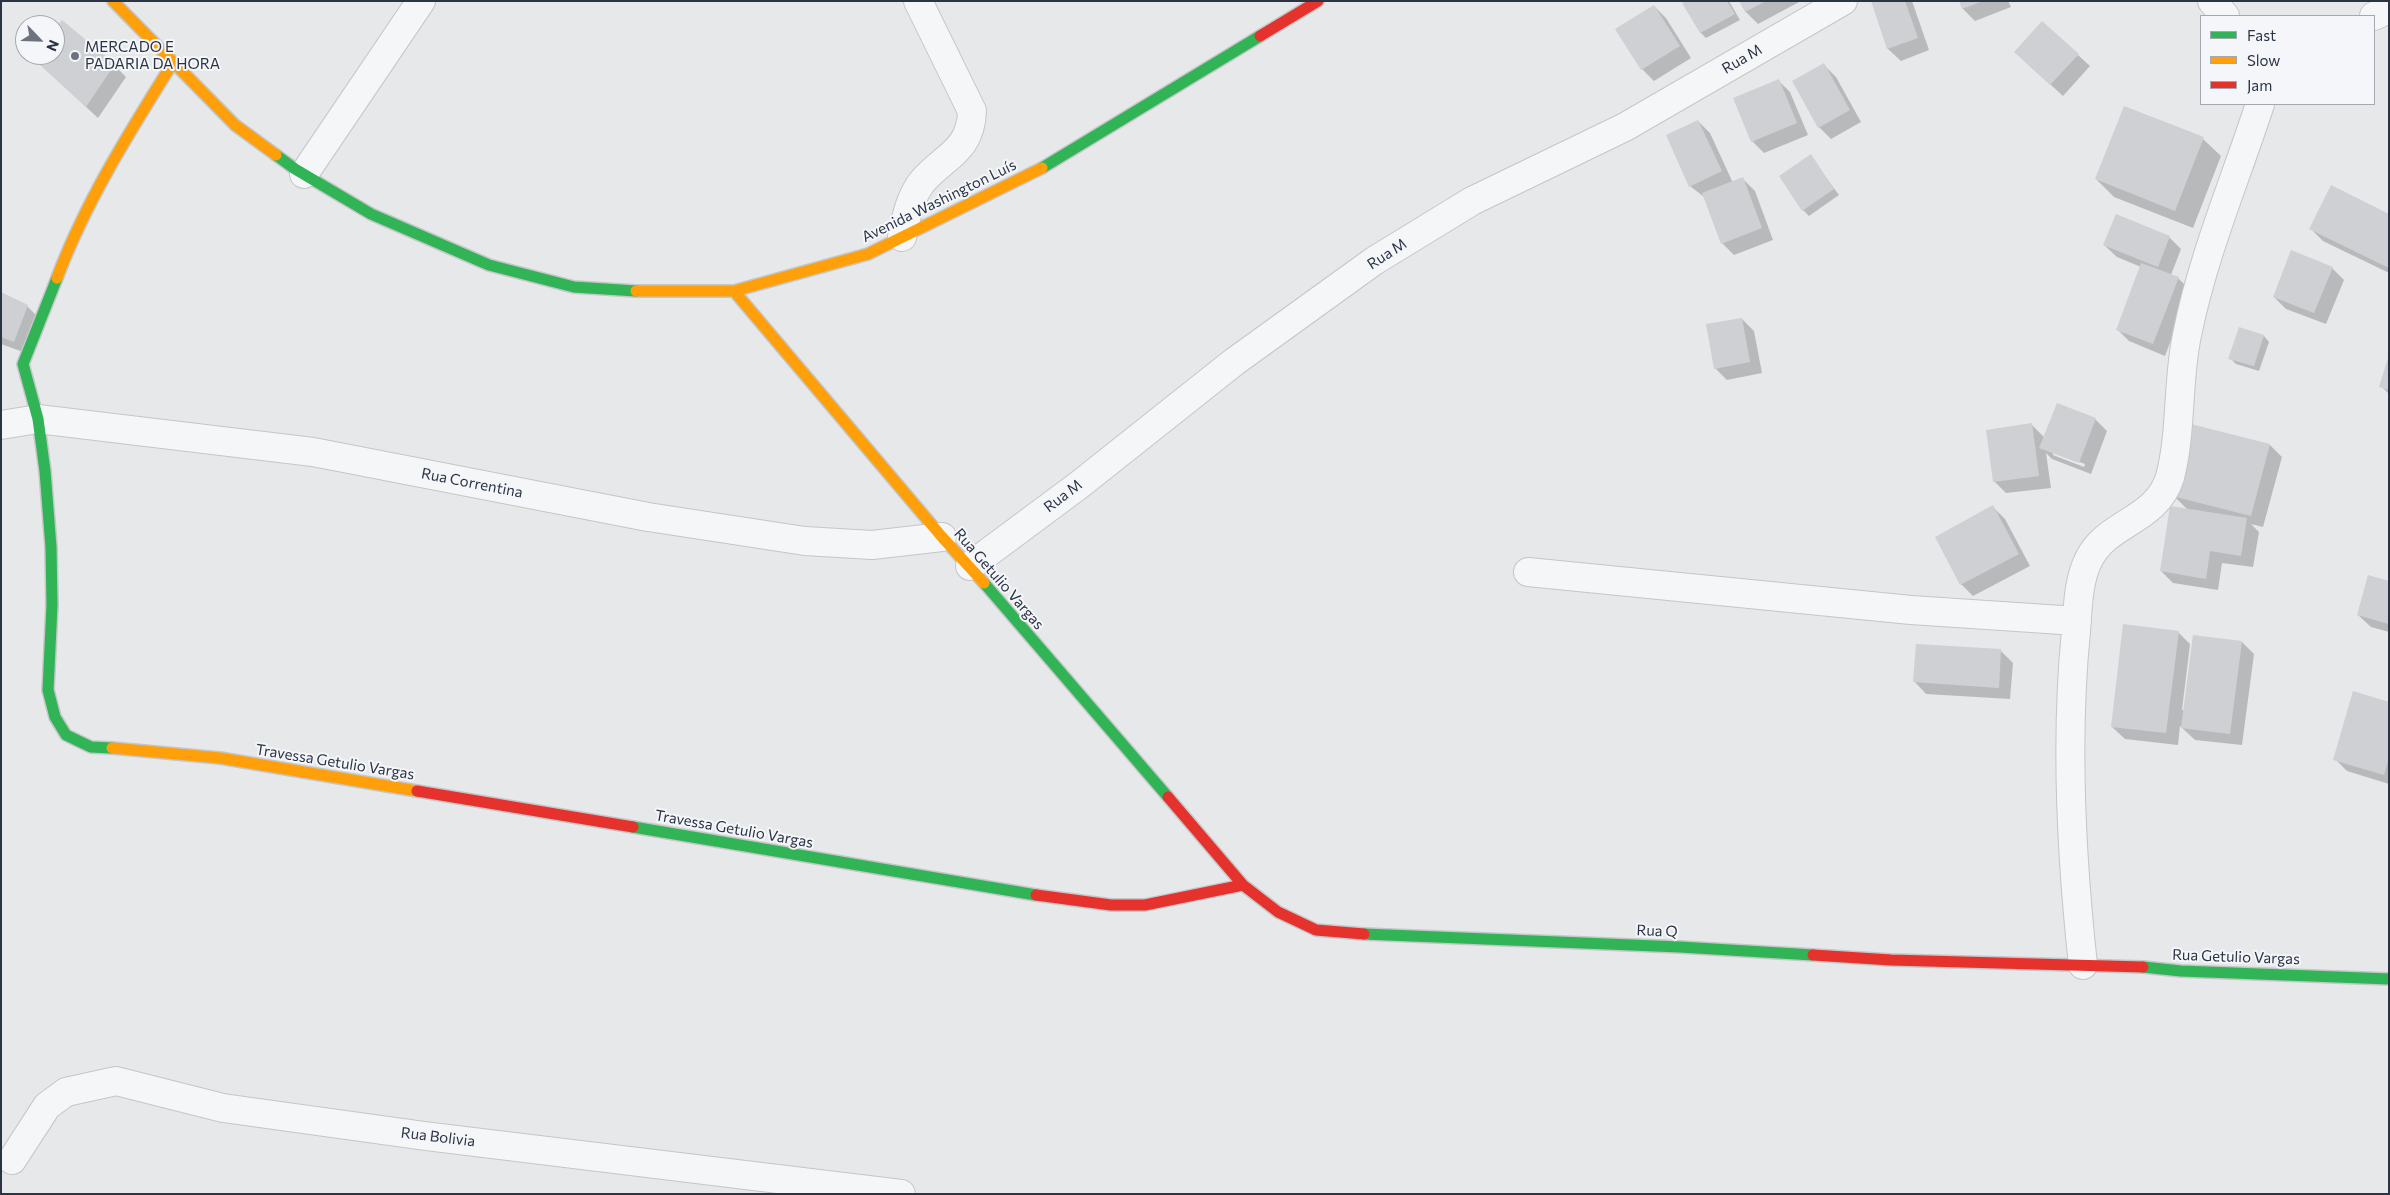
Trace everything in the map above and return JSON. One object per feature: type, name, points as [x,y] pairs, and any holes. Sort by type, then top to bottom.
[{"type":"street","name":"Avenida Washington Luís","points":[[113,1],[172,64],[235,125],[304,174],[371,214],[489,265],[574,287],[661,292],[734,291],[868,254],[1052,162],[1318,1]]},
{"type":"street","points":[[304,174],[421,1]]},
{"type":"street","points":[[902,237],[907,212],[922,182],[963,144],[972,122],[972,111],[918,1]]},
{"type":"street","name":"Rua M","points":[[970,566],[1079,485],[1234,362],[1374,261],[1472,201],[1625,127],[1843,1]]},
{"type":"street","points":[[2212,1],[2224,15]]},
{"type":"street","points":[[2375,16],[2389,9]]},
{"type":"street","name":"Travessa Getulio Vargas","points":[[172,64],[104,175],[69,246],[28,346],[23,364],[28,391],[38,419],[45,471],[51,547],[52,605],[48,690],[55,717],[66,735],[91,747],[158,751],[220,758],[1056,898],[1111,904],[1145,905],[1243,885]]},
{"type":"street","points":[[2083,965],[2072,808],[2071,684],[2080,586],[2088,560],[2100,541],[2134,520],[2160,499],[2170,477],[2186,338],[2202,271],[2260,105]]},
{"type":"street","name":"Rua Getulio Vargas","points":[[734,291],[942,537],[970,566],[1243,885]]},
{"type":"street","name":"Rua Correntina","points":[[1,425],[38,419],[312,452],[648,517],[805,541],[872,545],[942,537]]},
{"type":"street","points":[[1528,572],[1911,610],[2077,621]]},
{"type":"street","name":"Rua Q","points":[[1243,885],[1278,912],[1316,930],[1339,933],[1680,947],[1891,960],[2083,965]]},
{"type":"street","name":"Rua Getulio Vargas","points":[[2083,965],[2389,980]]},
{"type":"street","name":"Rua Bolivia","points":[[12,1160],[47,1106],[66,1092],[116,1081],[223,1108],[853,1190],[901,1194]]},
{"type":"building","points":[[1686,1],[1727,1],[1735,14],[1700,33],[1682,3]]},
{"type":"building","points":[[1739,1],[1766,1],[1745,12]]},
{"type":"building","points":[[1871,1],[1905,1],[1918,38],[1887,49]]},
{"type":"building","points":[[1959,1],[1983,1],[1962,9]]},
{"type":"building","points":[[1654,5],[1680,46],[1641,70],[1615,29]]},
{"type":"building","points":[[2042,21],[2079,54],[2050,85],[2014,52]]},
{"type":"building","points":[[65,22],[115,64],[86,107],[40,65],[65,65]]},
{"type":"building","points":[[1824,63],[1850,110],[1818,128],[1792,81]]},
{"type":"building","points":[[1779,79],[1797,123],[1751,142],[1733,98]]},
{"type":"building","points":[[2124,106],[2204,137],[2175,211],[2095,179]]},
{"type":"building","points":[[1698,120],[1722,171],[1689,187],[1666,135]]},
{"type":"building","points":[[1811,154],[1834,189],[1802,211],[1779,176]]},
{"type":"building","points":[[1743,177],[1762,228],[1721,244],[1702,193]]},
{"type":"building","points":[[2331,185],[2389,214],[2389,268],[2309,229]]},
{"type":"building","points":[[2116,214],[2170,236],[2158,267],[2103,245]]},
{"type":"building","points":[[2291,250],[2333,267],[2314,313],[2273,297]]},
{"type":"building","points":[[2141,263],[2179,277],[2153,344],[2116,330]]},
{"type":"building","points":[[1,292],[28,305],[14,342],[1,337]]},
{"type":"building","points":[[1742,318],[1750,362],[1714,369],[1706,324]]},
{"type":"building","points":[[2239,327],[2264,335],[2254,366],[2228,359]]},
{"type":"building","points":[[2389,358],[2389,390],[2379,387]]},
{"type":"building","points":[[2057,403],[2096,418],[2079,463],[2039,448]]},
{"type":"building","points":[[2032,423],[2039,476],[1993,482],[1986,430]]},
{"type":"building","points":[[2191,424],[2270,444],[2251,516],[2172,496]]},
{"type":"building","points":[[1993,505],[2019,554],[1960,585],[1935,537]]},
{"type":"building","points":[[2170,506],[2247,518],[2241,556],[2210,551],[2206,579],[2160,571]]},
{"type":"building","points":[[2368,575],[2389,581],[2389,624],[2357,615]]},
{"type":"building","points":[[2123,624],[2179,631],[2166,733],[2111,727]]},
{"type":"building","points":[[2193,635],[2242,641],[2230,734],[2181,728]]},
{"type":"building","points":[[1916,644],[2001,649],[1999,688],[1913,682]]},
{"type":"building","points":[[2353,691],[2389,702],[2389,758],[2384,775],[2333,760]]},
{"type":"traffic: fast","points":[[1042,168],[1260,36]]},
{"type":"traffic: fast","points":[[276,155],[295,169],[371,214],[489,265],[574,287],[636,291]]},
{"type":"traffic: fast","points":[[57,278],[23,364],[38,419],[45,471],[51,547],[52,605],[48,690],[55,717],[66,735],[91,747],[112,748]]},
{"type":"traffic: fast","points":[[984,583],[1168,797]]},
{"type":"traffic: fast","points":[[633,827],[1036,895]]},
{"type":"traffic: fast","points":[[1364,934],[1680,947],[1813,955]]},
{"type":"traffic: fast","points":[[2143,967],[2181,971],[2389,979]]},
{"type":"traffic: slow","points":[[113,1],[235,125],[276,155]]},
{"type":"traffic: slow","points":[[57,278],[81,222],[109,168],[172,64]]},
{"type":"traffic: slow","points":[[636,291],[734,291],[868,254],[1042,168]]},
{"type":"traffic: slow","points":[[734,291],[942,537],[984,583]]},
{"type":"traffic: slow","points":[[112,748],[220,758],[417,791]]},
{"type":"traffic: jam","points":[[1260,36],[1318,1]]},
{"type":"traffic: jam","points":[[417,791],[633,827]]},
{"type":"traffic: jam","points":[[1168,797],[1243,885],[1278,912],[1316,930],[1364,934]]},
{"type":"traffic: jam","points":[[1036,895],[1111,905],[1145,905],[1243,885]]},
{"type":"traffic: jam","points":[[1813,955],[1891,960],[2143,967]]},
{"type":"place","name":"MERCADO E PADARIA DA HORA","points":[[75,56]]}]
